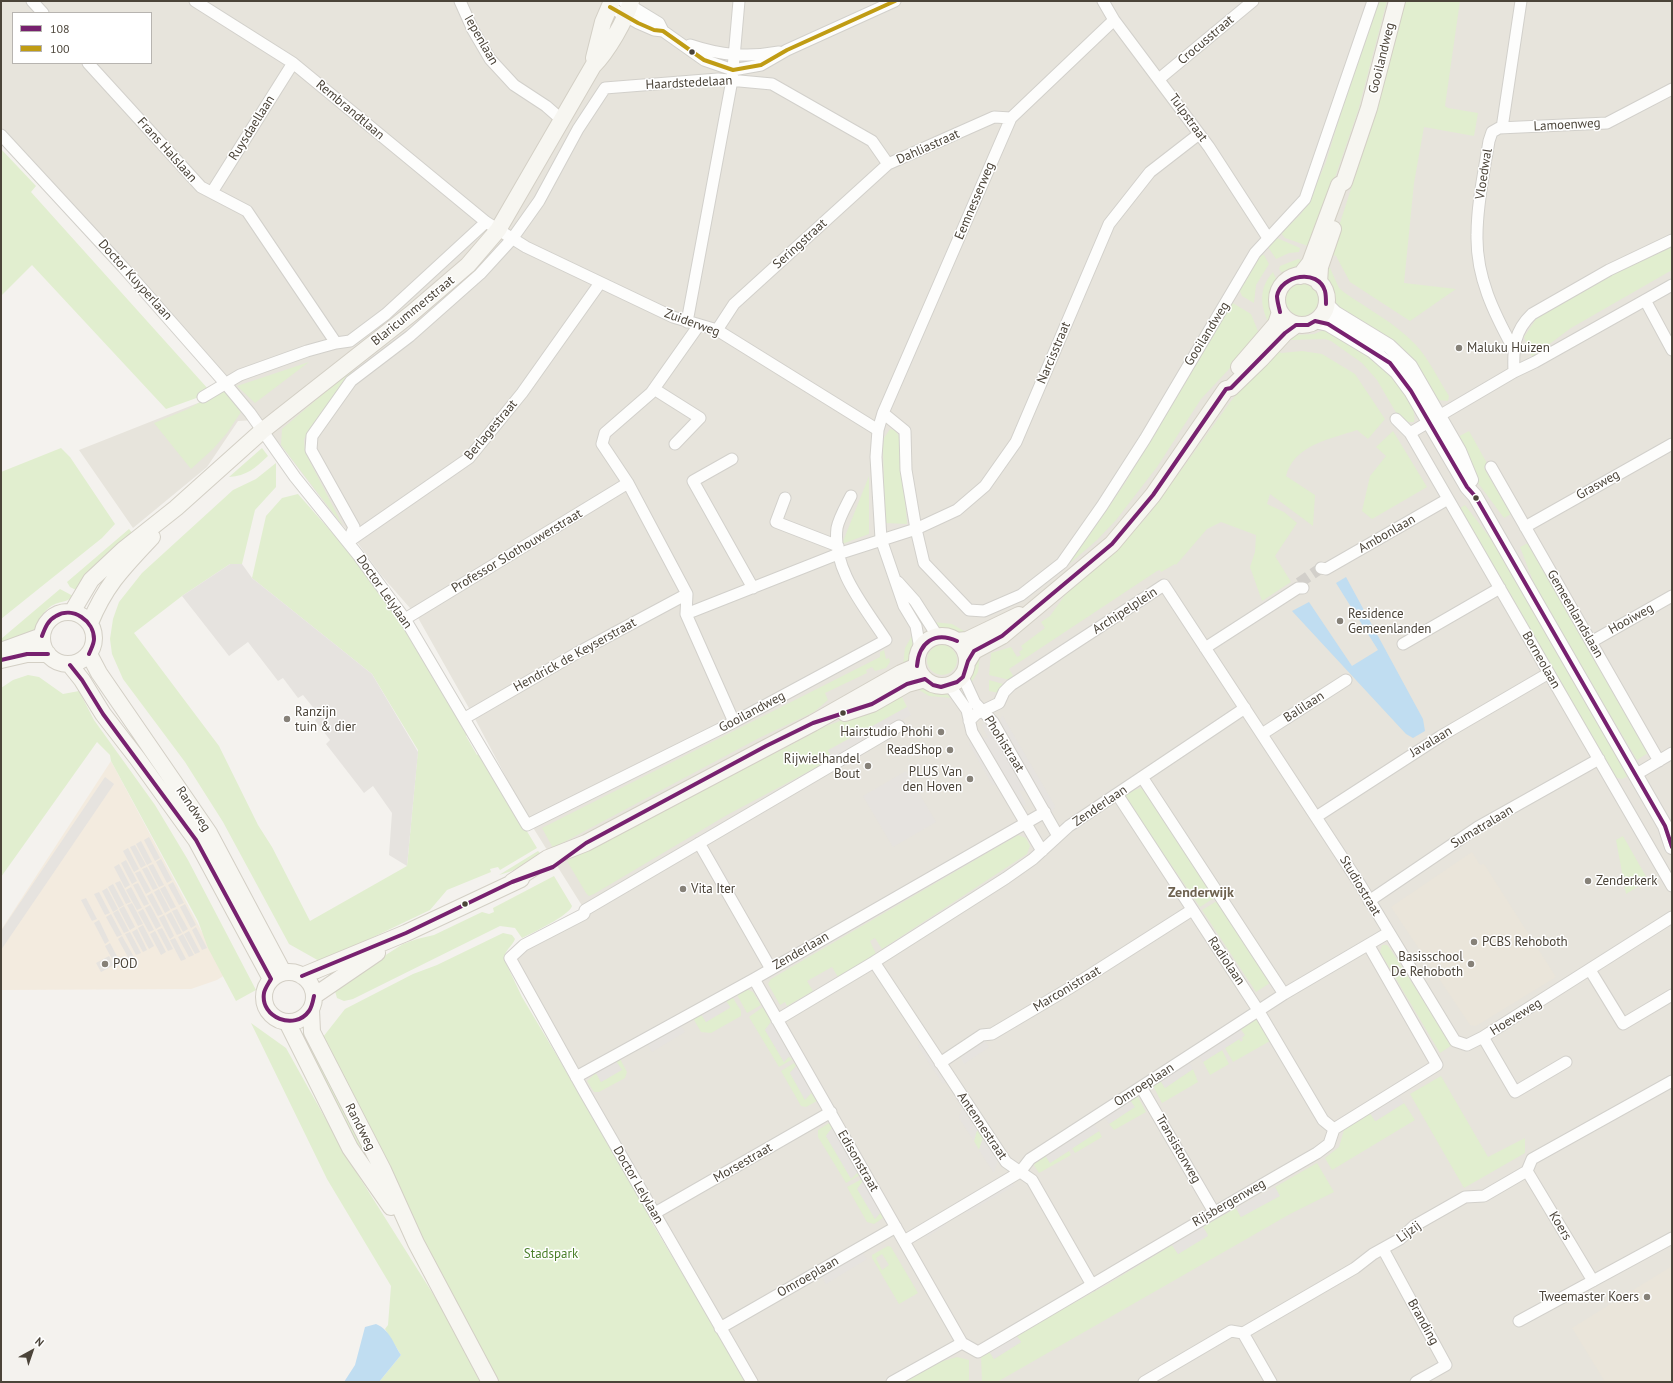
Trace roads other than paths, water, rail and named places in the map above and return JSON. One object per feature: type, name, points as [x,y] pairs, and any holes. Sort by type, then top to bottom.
[{"type":"main road","name":"Gooilandweg","points":[[1300,276],[1310,262],[1339,185],[1344,182],[1371,102],[1397,1]]},
{"type":"main road","name":"Blaricummerstraat","points":[[72,612],[91,580],[122,550],[176,508],[262,431],[418,308],[468,265],[562,120],[593,66],[603,22],[622,5]]},
{"type":"main road","name":"Gooilandweg","points":[[1319,283],[1320,267],[1347,188],[1344,182]]},
{"type":"main road","points":[[968,661],[964,649],[957,641],[950,637],[938,636],[931,639],[920,649],[921,673],[933,685],[941,687],[956,681],[966,669],[968,661],[974,651],[1002,636],[1117,538],[1153,495],[1226,389],[1231,388],[1262,359],[1285,333],[1296,325],[1308,324],[1315,321],[1323,314],[1326,304],[1326,295],[1319,283],[1310,277],[1300,276],[1287,280],[1280,287],[1277,297],[1280,312],[1276,324],[1225,383],[1226,389]]},
{"type":"main road","points":[[1280,312],[1287,320],[1296,325]]},
{"type":"main road","name":"Blaricummerstraat","points":[[90,623],[98,604],[116,576],[161,528],[176,508]]},
{"type":"main road","points":[[957,641],[967,640],[1037,607]]},
{"type":"main road","points":[[72,612],[82,616],[90,623],[94,639],[89,654],[83,660],[70,665],[54,660],[42,646],[42,636],[49,621],[56,615],[72,612]]},
{"type":"main road","points":[[1,651],[42,636]]},
{"type":"main road","points":[[1,660],[28,654],[48,654]]},
{"type":"main road","name":"Randweg","points":[[89,654],[99,672],[209,833],[277,975]]},
{"type":"main road","name":"Randweg","points":[[70,665],[82,680],[103,714],[138,758],[196,840],[277,975]]},
{"type":"main road","points":[[302,976],[406,933],[512,882],[553,867],[586,843],[813,723],[897,675],[921,673]]},
{"type":"main road","points":[[312,1003],[310,984],[302,976],[296,973],[277,975],[264,992],[265,1006],[274,1017],[286,1022],[296,1021],[304,1017],[312,1003],[406,933]]},
{"type":"main road","name":"Randweg","points":[[312,1003],[312,1032],[383,1170],[416,1243],[490,1382]]},
{"type":"main road","name":"Randweg","points":[[286,1022],[350,1148],[416,1243]]},
{"type":"street","points":[[32,1],[42,12]]},
{"type":"street","name":"Rembrandtlaan","points":[[195,1],[293,63],[492,226]]},
{"type":"street","name":"Iepenlaan","points":[[460,1],[473,30],[490,59],[514,85],[546,106],[562,120]]},
{"type":"street","points":[[687,322],[733,75],[739,1]]},
{"type":"street","name":"Haardstedelaan","points":[[605,88],[718,79],[733,75],[761,65],[787,50],[895,1]]},
{"type":"street","name":"Tulpstraat","points":[[1103,1],[1114,20],[1199,134],[1268,238]]},
{"type":"street","name":"Crocusstraat","points":[[1159,79],[1253,1]]},
{"type":"street","name":"Gooilandweg","points":[[916,529],[924,563],[969,610],[984,611],[1021,594],[1062,563],[1102,506],[1145,439],[1255,253],[1296,211],[1308,193],[1373,1]]},
{"type":"street","points":[[1502,128],[1522,1]]},
{"type":"street","name":"Haardstedelaan","points":[[622,5],[659,23],[663,31],[681,42],[704,60],[733,75],[772,84]]},
{"type":"street","name":"Eemnesserweg","points":[[920,649],[916,626],[904,606],[881,539],[876,457],[878,430],[883,413],[1011,118],[1114,20]]},
{"type":"street","name":"Haardstedelaan","points":[[681,42],[708,51],[734,55],[756,56],[787,50]]},
{"type":"street","name":"Ruysdaellaan","points":[[212,192],[293,63]]},
{"type":"street","name":"Frans Halslaan","points":[[89,64],[201,187],[247,211],[336,343]]},
{"type":"street","name":"Dahliastraat","points":[[772,84],[872,141],[888,164],[994,117],[1011,118]]},
{"type":"street","name":"Blaricummerstraat","points":[[348,542],[354,527],[312,450],[312,436],[351,380],[410,336],[480,274],[512,239],[539,201],[578,129],[605,88]]},
{"type":"street","name":"Lamoenweg","points":[[1502,128],[1607,122],[1672,88]]},
{"type":"street","name":"Vloedwal","points":[[1502,128],[1494,130],[1489,141],[1479,202],[1477,237],[1484,284],[1497,318],[1513,348]]},
{"type":"street","name":"Narcisstraat","points":[[686,614],[753,588],[838,550],[916,529],[957,510],[985,486],[1016,442],[1108,224],[1150,172],[1199,134]]},
{"type":"street","name":"Doctor Kuyperlaan","points":[[1,135],[123,266],[225,383],[250,413],[262,431]]},
{"type":"street","name":"Seringstraat","points":[[717,330],[734,304],[888,164]]},
{"type":"street","name":"Zuiderweg","points":[[492,226],[512,239],[600,283],[673,317],[717,330],[878,430]]},
{"type":"street","name":"Blaricummerstraat","points":[[203,397],[240,375],[336,343],[350,341],[386,314],[492,226]]},
{"type":"street","points":[[1514,372],[1513,348],[1519,329],[1532,314],[1609,270],[1672,240]]},
{"type":"street","name":"Berlagestraat","points":[[348,542],[469,458],[522,393],[600,283]]},
{"type":"street","points":[[1410,433],[1514,372],[1535,362],[1672,285]]},
{"type":"street","points":[[1645,300],[1672,350]]},
{"type":"street","points":[[1326,304],[1335,313],[1388,346],[1403,358],[1414,372],[1434,419]]},
{"type":"street","points":[[1315,321],[1328,324],[1390,363],[1459,451],[1475,496],[1668,830],[1672,847]]},
{"type":"street","points":[[700,325],[654,389],[605,433],[602,444],[628,483],[687,594],[686,614],[734,722]]},
{"type":"street","points":[[654,389],[700,418],[675,444]]},
{"type":"street","points":[[883,413],[904,431],[906,470],[916,529]]},
{"type":"street","name":"Borneolaan","points":[[1396,419],[1410,433],[1672,886]]},
{"type":"street","name":"Doctor Lelylaan","points":[[262,431],[295,477],[348,542],[405,620],[527,825]]},
{"type":"street","name":"Grasweg","points":[[1525,527],[1672,444]]},
{"type":"street","points":[[732,459],[693,481],[753,588]]},
{"type":"street","name":"Gemeenlandslaan","points":[[1491,466],[1659,760]]},
{"type":"street","name":"Professor Slothouwerstraat","points":[[405,620],[628,483]]},
{"type":"street","points":[[785,498],[776,522],[838,550],[837,527],[850,496]]},
{"type":"street","name":"Ambonlaan","points":[[1324,570],[1448,499]]},
{"type":"street","name":"Gooilandweg","points":[[527,825],[734,722],[886,640],[844,574],[838,550]]},
{"type":"street","name":"Eemnesserweg","points":[[894,577],[914,601],[938,636]]},
{"type":"street","name":"Archipelplein","points":[[969,721],[976,714],[999,703],[1004,692],[1011,685],[1164,586],[1245,708]]},
{"type":"street","points":[[1205,648],[1300,586]]},
{"type":"street","points":[[1403,644],[1500,588]]},
{"type":"street","name":"Hendrick de Keyserstraat","points":[[464,718],[577,653],[687,594]]},
{"type":"street","name":"Hooiweg","points":[[1591,642],[1672,596]]},
{"type":"street","name":"Javalaan","points":[[1316,816],[1441,736],[1549,673]]},
{"type":"street","name":"Balilaan","points":[[1262,734],[1346,680]]},
{"type":"street","name":"Phohistraat","points":[[956,681],[993,722],[1058,836]]},
{"type":"street","name":"Phohistraat","points":[[956,681],[967,710],[972,732],[1042,851]]},
{"type":"street","points":[[1245,708],[1142,777],[1284,994]]},
{"type":"street","name":"Studiostraat","points":[[1245,708],[1316,816],[1455,1041],[1468,1046],[1483,1037]]},
{"type":"street","points":[[771,969],[699,843],[899,726]]},
{"type":"street","points":[[1635,775],[1672,753]]},
{"type":"street","name":"Sumatralaan","points":[[1369,901],[1478,827],[1599,759]]},
{"type":"street","name":"Zenderlaan","points":[[1042,851],[1069,826],[1142,777]]},
{"type":"street","name":"Radiolaan","points":[[1118,794],[1258,1010],[1323,1120],[1334,1129]]},
{"type":"street","name":"Zenderlaan","points":[[576,1077],[771,969],[1045,812]]},
{"type":"street","name":"Doctor Lelylaan","points":[[699,843],[585,910],[584,914],[524,945],[510,958],[576,1077],[752,1382]]},
{"type":"street","points":[[777,1020],[874,962],[1006,878],[1042,851]]},
{"type":"street","name":"Marconistraat","points":[[940,1063],[982,1035],[992,1034],[1068,990],[1192,910]]},
{"type":"street","name":"Hoeveweg","points":[[1566,1062],[1515,1092],[1483,1037],[1672,917]]},
{"type":"street","name":"Omroeplaan","points":[[904,1241],[1020,1172],[1030,1159],[1258,1010],[1369,946],[1388,933]]},
{"type":"street","points":[[1334,1129],[1437,1065],[1369,946]]},
{"type":"street","name":"Antennestraat","points":[[874,962],[1006,1162],[1032,1180],[1092,1285]]},
{"type":"street","points":[[1590,970],[1623,1024],[1672,995]]},
{"type":"street","name":"Edisonstraat","points":[[754,978],[962,1343]]},
{"type":"street","name":"Lijzij","points":[[1144,1382],[1231,1331],[1243,1333],[1355,1268],[1400,1239],[1414,1226],[1465,1197],[1484,1196],[1527,1171],[1532,1159],[1672,1081]]},
{"type":"street","name":"Transistorweg","points":[[1141,1087],[1214,1212]]},
{"type":"street","name":"Morsestraat","points":[[655,1214],[831,1112]]},
{"type":"street","name":"Rijsbergenweg","points":[[962,1343],[978,1352],[1214,1212],[1317,1153],[1329,1144],[1334,1129]]},
{"type":"street","name":"Koers","points":[[1527,1171],[1593,1281]]},
{"type":"street","name":"Omroeplaan","points":[[720,1328],[896,1227]]},
{"type":"street","points":[[1519,1321],[1672,1238]]},
{"type":"street","name":"Branding","points":[[1383,1249],[1446,1365],[1416,1382]]},
{"type":"street","points":[[1243,1333],[1270,1382]]},
{"type":"street","points":[[892,1382],[962,1343]]},
{"type":"water","points":[[1346,577],[1423,719],[1425,731],[1413,738],[1406,734],[1292,611],[1309,602],[1352,666],[1378,650],[1336,583]]},
{"type":"water","points":[[376,1324],[388,1333],[401,1355],[379,1382],[344,1382],[355,1365],[365,1327]]},
{"type":"tunnel","points":[[1299,583],[1321,568]]},
{"type":"place","name":"Maluku Huizen","points":[[1459,348]]},
{"type":"place","name":"Residence Gemeenlanden","points":[[1340,621]]},
{"type":"place","name":"Ranzijn tuin & dier","points":[[287,719]]},
{"type":"place","name":"Hairstudio Phohi","points":[[941,732]]},
{"type":"place","name":"ReadShop","points":[[950,750]]},
{"type":"place","name":"Rijwielhandel Bout","points":[[868,766]]},
{"type":"place","name":"PLUS Van den Hoven","points":[[970,779]]},
{"type":"place","name":"Zenderkerk","points":[[1588,881]]},
{"type":"place","name":"Vita Iter","points":[[683,889]]},
{"type":"place","name":"PCBS Rehoboth","points":[[1474,942]]},
{"type":"place","name":"POD","points":[[105,964]]},
{"type":"place","name":"Basisschool De Rehoboth","points":[[1471,964]]},
{"type":"place","name":"Tweemaster Koers","points":[[1647,1297]]},
{"type":"district","name":"Zenderwijk","points":[[1201,893]]},
{"type":"park label","name":"Stadspark","points":[[551,1254]]}]
